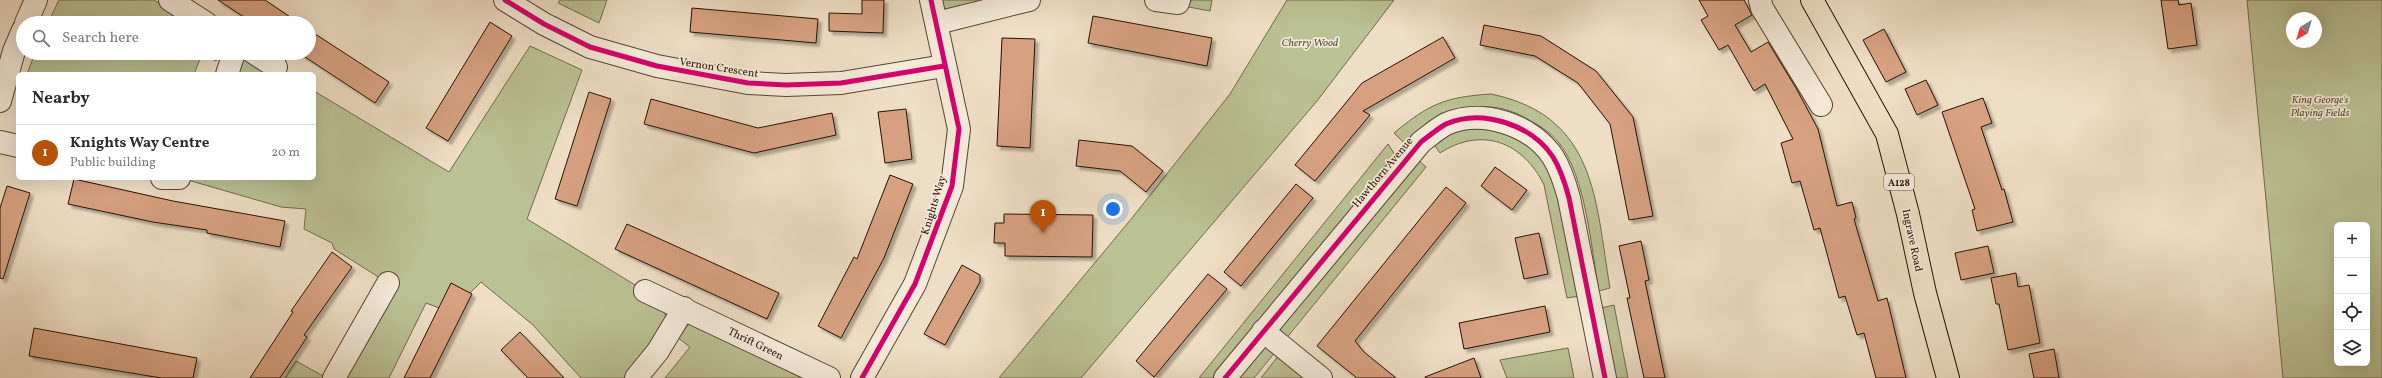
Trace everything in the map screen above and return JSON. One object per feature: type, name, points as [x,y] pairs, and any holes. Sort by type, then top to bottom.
[{"type":"main road","name":"Ingrave Road","points":[[1812,0],[1886,134],[1908,214],[1925,293],[1948,378]]},
{"type":"street","points":[[29,16],[36,0]]},
{"type":"street","points":[[170,0],[195,16]]},
{"type":"street","name":"Vernon Crescent","points":[[505,0],[544,24],[590,47],[657,66],[712,78],[748,83],[786,85],[841,83],[944,66]]},
{"type":"street","name":"Knights Way","points":[[862,378],[915,284],[952,186],[959,129],[944,66],[937,23],[931,0]]},
{"type":"street","points":[[937,23],[1029,0]]},
{"type":"street","points":[[1156,0],[1178,3],[1179,0]]},
{"type":"street","points":[[1760,0],[1762,8],[1821,105]]},
{"type":"street","points":[[0,101],[16,46]]},
{"type":"street","points":[[228,72],[232,60]]},
{"type":"street","points":[[265,60],[276,67]]},
{"type":"street","name":"Hawthorn Avenue","points":[[1225,378],[1421,142],[1446,125],[1459,120],[1478,118],[1496,120],[1528,133],[1541,143],[1560,169],[1569,198],[1604,378]]},
{"type":"street","points":[[0,142],[16,146]]},
{"type":"street","points":[[334,378],[388,283]]},
{"type":"street","name":"Thrift Green","points":[[645,291],[684,308],[828,378]]},
{"type":"street","points":[[636,378],[658,351],[684,308]]},
{"type":"street","points":[[1263,331],[1321,378]]},
{"type":"green space","points":[[59,0],[154,0],[179,16],[51,16]]},
{"type":"green space","points":[[560,0],[607,0],[599,23],[558,3]]},
{"type":"green space","points":[[931,0],[1029,0],[937,23]]},
{"type":"green space","points":[[1152,0],[1212,0],[1210,11]]},
{"type":"green space","name":"Cherry Wood","points":[[1287,0],[1394,0],[1317,101],[1081,378],[999,378],[1132,218],[1230,94]]},
{"type":"green space","name":"King George's Playing Fields","points":[[2247,0],[2382,0],[2382,378],[2283,378]]},
{"type":"green space","points":[[530,46],[582,70],[527,219],[645,291],[663,305],[667,323],[626,378],[581,378],[533,325],[481,282],[470,293],[439,308],[426,303],[389,378],[334,378],[388,283],[334,249],[332,243],[304,229],[306,209],[281,207],[188,180],[316,180],[316,92],[449,172]]},
{"type":"green space","points":[[32,60],[200,60],[195,72],[28,72]]},
{"type":"green space","points":[[232,60],[264,60],[284,72],[228,72]]},
{"type":"green space","points":[[1491,94],[1526,105],[1552,121],[1571,142],[1585,166],[1594,194],[1610,288],[1599,291],[1590,234],[1576,174],[1559,143],[1547,131],[1537,124],[1511,111],[1493,107],[1475,107],[1446,115],[1428,124],[1405,144],[1394,133],[1417,115],[1438,104],[1461,97]]},
{"type":"green space","points":[[1472,127],[1506,132],[1540,152],[1557,179],[1580,296],[1567,298],[1544,185],[1535,170],[1525,158],[1513,149],[1500,143],[1486,140],[1471,141],[1456,145],[1440,153],[1433,143],[1454,131]]},
{"type":"green space","points":[[1388,144],[1395,155],[1213,378],[1199,378]]},
{"type":"green space","points":[[1417,159],[1426,167],[1254,378],[1238,378]]},
{"type":"green space","points":[[1614,305],[1628,378],[1615,378],[1601,308]]},
{"type":"green space","points":[[698,323],[811,378],[665,378],[690,347],[677,337],[689,324]]},
{"type":"green space","points":[[1568,348],[1574,378],[1507,378],[1500,360]]},
{"type":"green space","points":[[1279,355],[1307,378],[1261,378]]},
{"type":"green space","points":[[296,361],[327,378],[285,378]]},
{"type":"building","points":[[218,0],[265,0],[289,16],[242,16]]},
{"type":"building","points":[[862,0],[884,0],[883,33],[829,31],[829,13],[862,14]]},
{"type":"building","points":[[1699,0],[1744,0],[1752,15],[1735,25],[1751,52],[1768,42],[1796,88],[1818,129],[1837,206],[1852,202],[1856,218],[1854,219],[1878,301],[1887,298],[1906,378],[1876,378],[1864,333],[1857,335],[1845,296],[1839,298],[1820,228],[1814,230],[1800,181],[1792,183],[1781,143],[1793,139],[1765,84],[1754,91],[1728,45],[1719,50],[1701,20],[1708,16]]},
{"type":"building","points":[[2161,0],[2178,0],[2179,5],[2191,3],[2197,45],[2168,49]]},
{"type":"building","points":[[692,8],[818,19],[816,43],[690,32]]},
{"type":"building","points":[[1093,16],[1212,38],[1207,66],[1088,43]]},
{"type":"building","points":[[490,22],[512,36],[448,141],[426,128]]},
{"type":"building","points":[[1484,25],[1541,36],[1596,71],[1633,117],[1653,216],[1629,220],[1610,124],[1578,83],[1535,56],[1480,45]]},
{"type":"building","points":[[1884,29],[1906,72],[1886,82],[1863,40]]},
{"type":"building","points":[[316,35],[389,82],[375,103],[310,60],[316,60]]},
{"type":"building","points":[[1443,37],[1455,58],[1363,111],[1370,115],[1315,181],[1295,165],[1362,83]]},
{"type":"building","points":[[1002,38],[1035,39],[1030,148],[997,146]]},
{"type":"building","points":[[1926,80],[1938,105],[1917,115],[1905,89]]},
{"type":"building","points":[[589,92],[611,99],[577,206],[555,199]]},
{"type":"building","points":[[1983,98],[1992,123],[1981,127],[2002,190],[2004,189],[2013,222],[1977,231],[1972,210],[1975,209],[1942,112]]},
{"type":"building","points":[[651,99],[758,128],[832,113],[836,135],[754,153],[644,124]]},
{"type":"building","points":[[906,109],[912,159],[885,163],[878,112]]},
{"type":"building","points":[[1079,140],[1132,146],[1163,171],[1146,192],[1120,171],[1076,166]]},
{"type":"building","points":[[1495,167],[1527,190],[1512,210],[1481,186]]},
{"type":"building","points":[[890,175],[913,184],[884,258],[841,338],[818,326],[854,257],[857,259]]},
{"type":"building","points":[[74,180],[78,180],[173,201],[285,221],[280,247],[207,233],[207,230],[153,222],[68,204]]},
{"type":"building","points":[[1296,184],[1313,198],[1241,286],[1224,272]]},
{"type":"building","points":[[7,186],[30,193],[3,279],[0,278],[0,208]]},
{"type":"building","points":[[1446,187],[1466,203],[1355,341],[1364,352],[1396,378],[1357,378],[1317,346]]},
{"type":"building","points":[[1004,214],[1093,215],[1092,257],[1005,256],[1005,243],[994,243],[995,223],[1004,223]]},
{"type":"building","points":[[627,224],[779,293],[767,319],[615,249]]},
{"type":"building","points":[[1539,233],[1548,274],[1524,279],[1515,238]]},
{"type":"building","points":[[1641,241],[1649,280],[1645,281],[1665,378],[1644,378],[1627,298],[1630,298],[1619,246]]},
{"type":"building","points":[[1988,246],[1994,273],[1961,280],[1955,253]]},
{"type":"building","points":[[332,252],[352,267],[304,335],[307,337],[280,378],[250,378],[293,312],[291,311]]},
{"type":"building","points":[[962,265],[980,275],[980,282],[945,345],[924,334]]},
{"type":"building","points":[[2016,273],[2018,287],[2029,285],[2040,343],[2008,350],[1999,304],[1996,304],[1991,278]]},
{"type":"building","points":[[1208,274],[1227,289],[1154,377],[1136,361]]},
{"type":"building","points":[[451,283],[472,294],[430,378],[404,378]]},
{"type":"building","points":[[1545,306],[1550,332],[1464,349],[1459,323]]},
{"type":"building","points":[[34,328],[197,358],[193,378],[161,378],[29,356]]},
{"type":"building","points":[[520,332],[564,378],[528,378],[501,350]]},
{"type":"building","points":[[2054,349],[2059,378],[2034,378],[2029,354]]},
{"type":"building","points":[[1474,358],[1481,378],[1425,378],[1425,377]]},
{"type":"cycle path","points":[[505,0],[544,24],[590,47],[657,66],[748,83],[786,85],[841,83],[944,66]]},
{"type":"cycle path","points":[[862,378],[915,284],[952,186],[959,129],[931,0]]},
{"type":"cycle path","points":[[1225,378],[1421,142],[1446,124],[1475,118],[1505,122],[1519,128],[1544,146],[1553,157],[1569,198],[1605,378]]},
{"type":"place","name":"Knights Way Centre","points":[[1043,233]]}]
